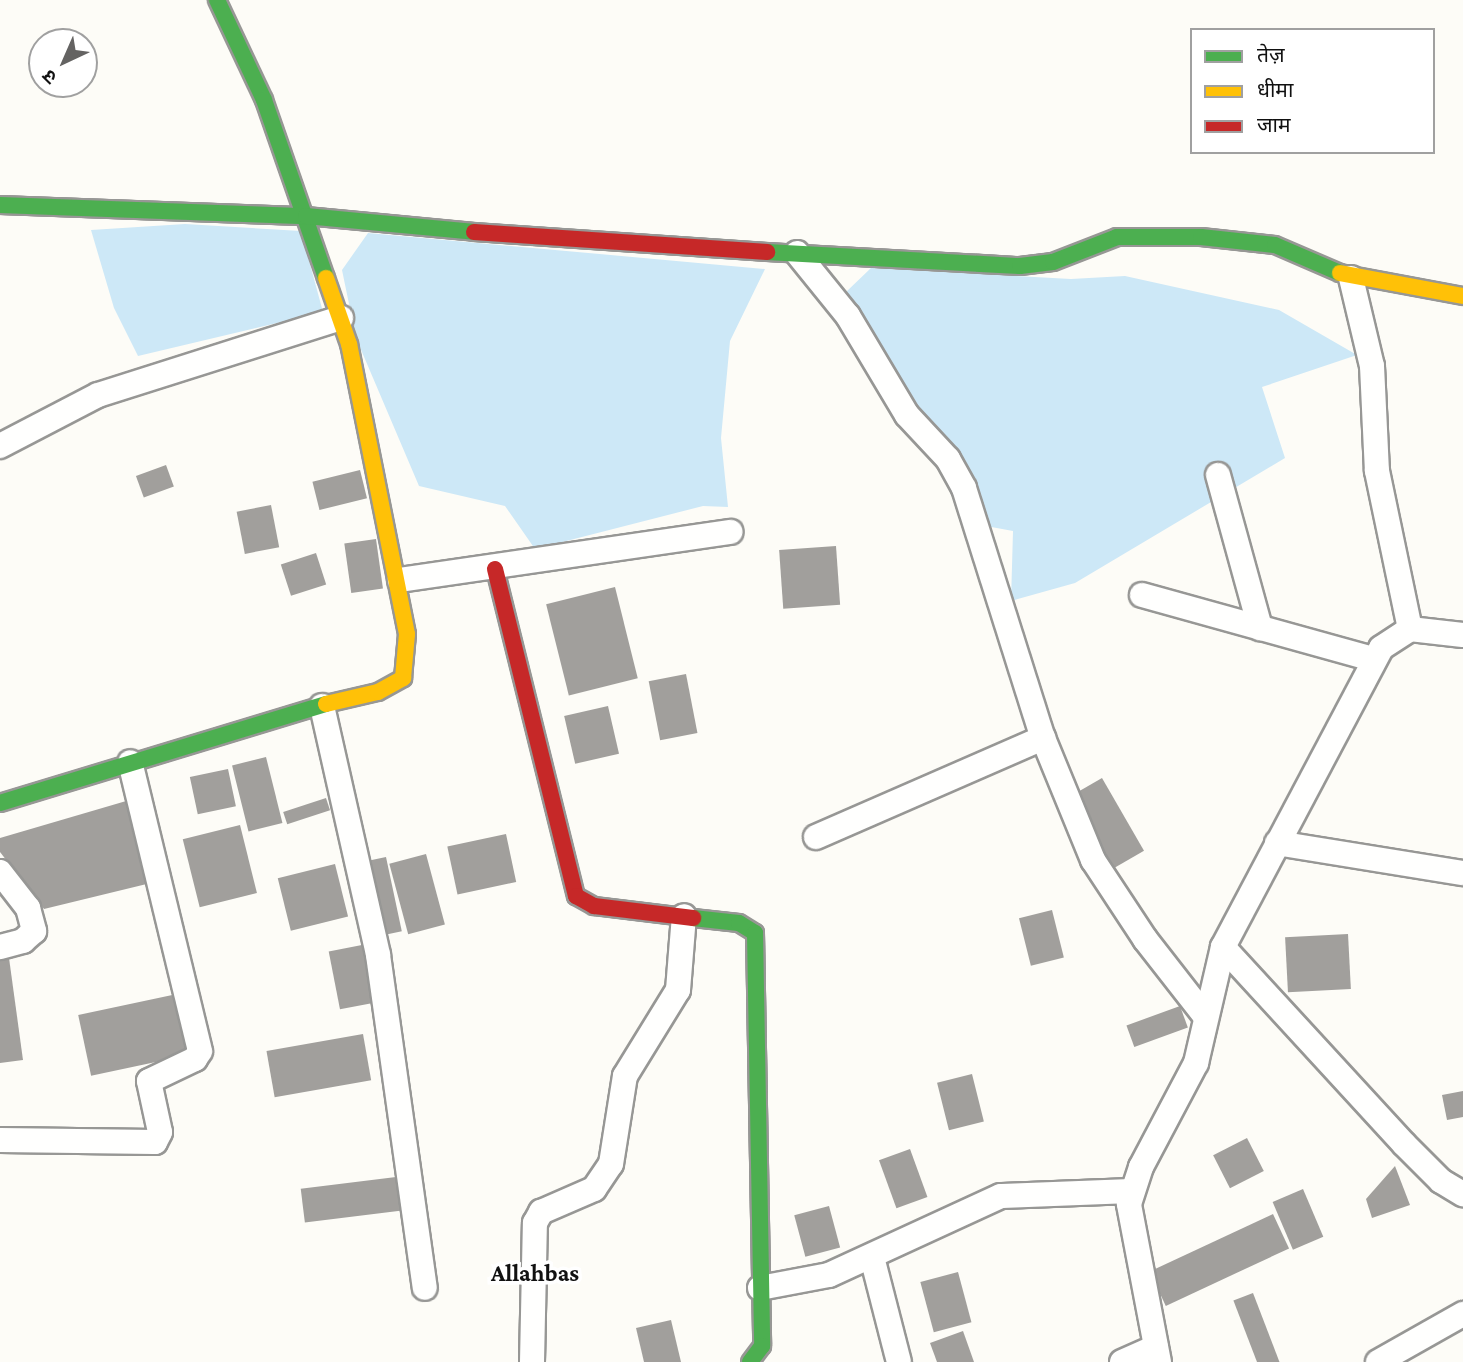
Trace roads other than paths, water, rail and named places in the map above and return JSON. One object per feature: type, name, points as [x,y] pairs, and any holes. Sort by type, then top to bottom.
[{"type":"street","points":[[0,803],[130,762],[378,692],[403,678],[407,634],[400,580],[341,318],[264,100],[217,0]]},
{"type":"street","points":[[0,205],[306,216],[596,243],[1029,266],[1117,237],[1201,237],[1296,250],[1351,278],[1463,296]]},
{"type":"street","points":[[797,253],[848,316],[907,415],[948,459],[964,488],[1044,738],[1107,886],[1206,1017]]},
{"type":"street","points":[[1351,278],[1372,366],[1377,471],[1410,629]]},
{"type":"street","points":[[0,446],[98,395],[341,318]]},
{"type":"street","points":[[1217,475],[1260,628]]},
{"type":"street","points":[[400,580],[495,569],[731,532]]},
{"type":"street","points":[[495,569],[570,887],[594,906],[684,916],[749,927],[758,945],[762,1346],[750,1362]]},
{"type":"street","points":[[1142,595],[1373,659]]},
{"type":"street","points":[[1122,1362],[1157,1354],[1130,1224],[1132,1191],[1190,1078],[1223,947],[1373,659],[1395,635],[1410,629],[1463,635]]},
{"type":"street","points":[[323,706],[378,955],[425,1288]]},
{"type":"street","points":[[816,837],[1044,738]]},
{"type":"street","points":[[0,1140],[155,1142],[160,1132],[149,1081],[195,1059],[200,1051],[130,762]]},
{"type":"street","points":[[1277,844],[1463,873]]},
{"type":"street","points":[[0,872],[28,908],[34,931],[23,941],[0,947]]},
{"type":"street","points":[[532,1362],[535,1223],[541,1212],[594,1189],[611,1164],[625,1076],[678,990],[684,916]]},
{"type":"street","points":[[1223,947],[1404,1144],[1441,1181],[1463,1194]]},
{"type":"street","points":[[760,1288],[813,1280],[872,1257],[1001,1196],[1132,1191]]},
{"type":"street","points":[[872,1257],[899,1362]]},
{"type":"street","points":[[1378,1362],[1463,1314]]},
{"type":"water","points":[[185,224],[301,231],[323,312],[138,356],[114,308],[91,230]]},
{"type":"water","points":[[368,233],[765,269],[730,341],[721,438],[728,507],[703,506],[535,549],[505,506],[419,486],[356,338],[342,270]]},
{"type":"water","points":[[871,268],[1071,279],[1125,276],[1279,310],[1357,355],[1262,387],[1285,458],[1075,583],[1011,601],[1013,531],[975,524],[921,410],[846,292]]},
{"type":"district","name":"Allahbas","points":[[535,1273]]}]
